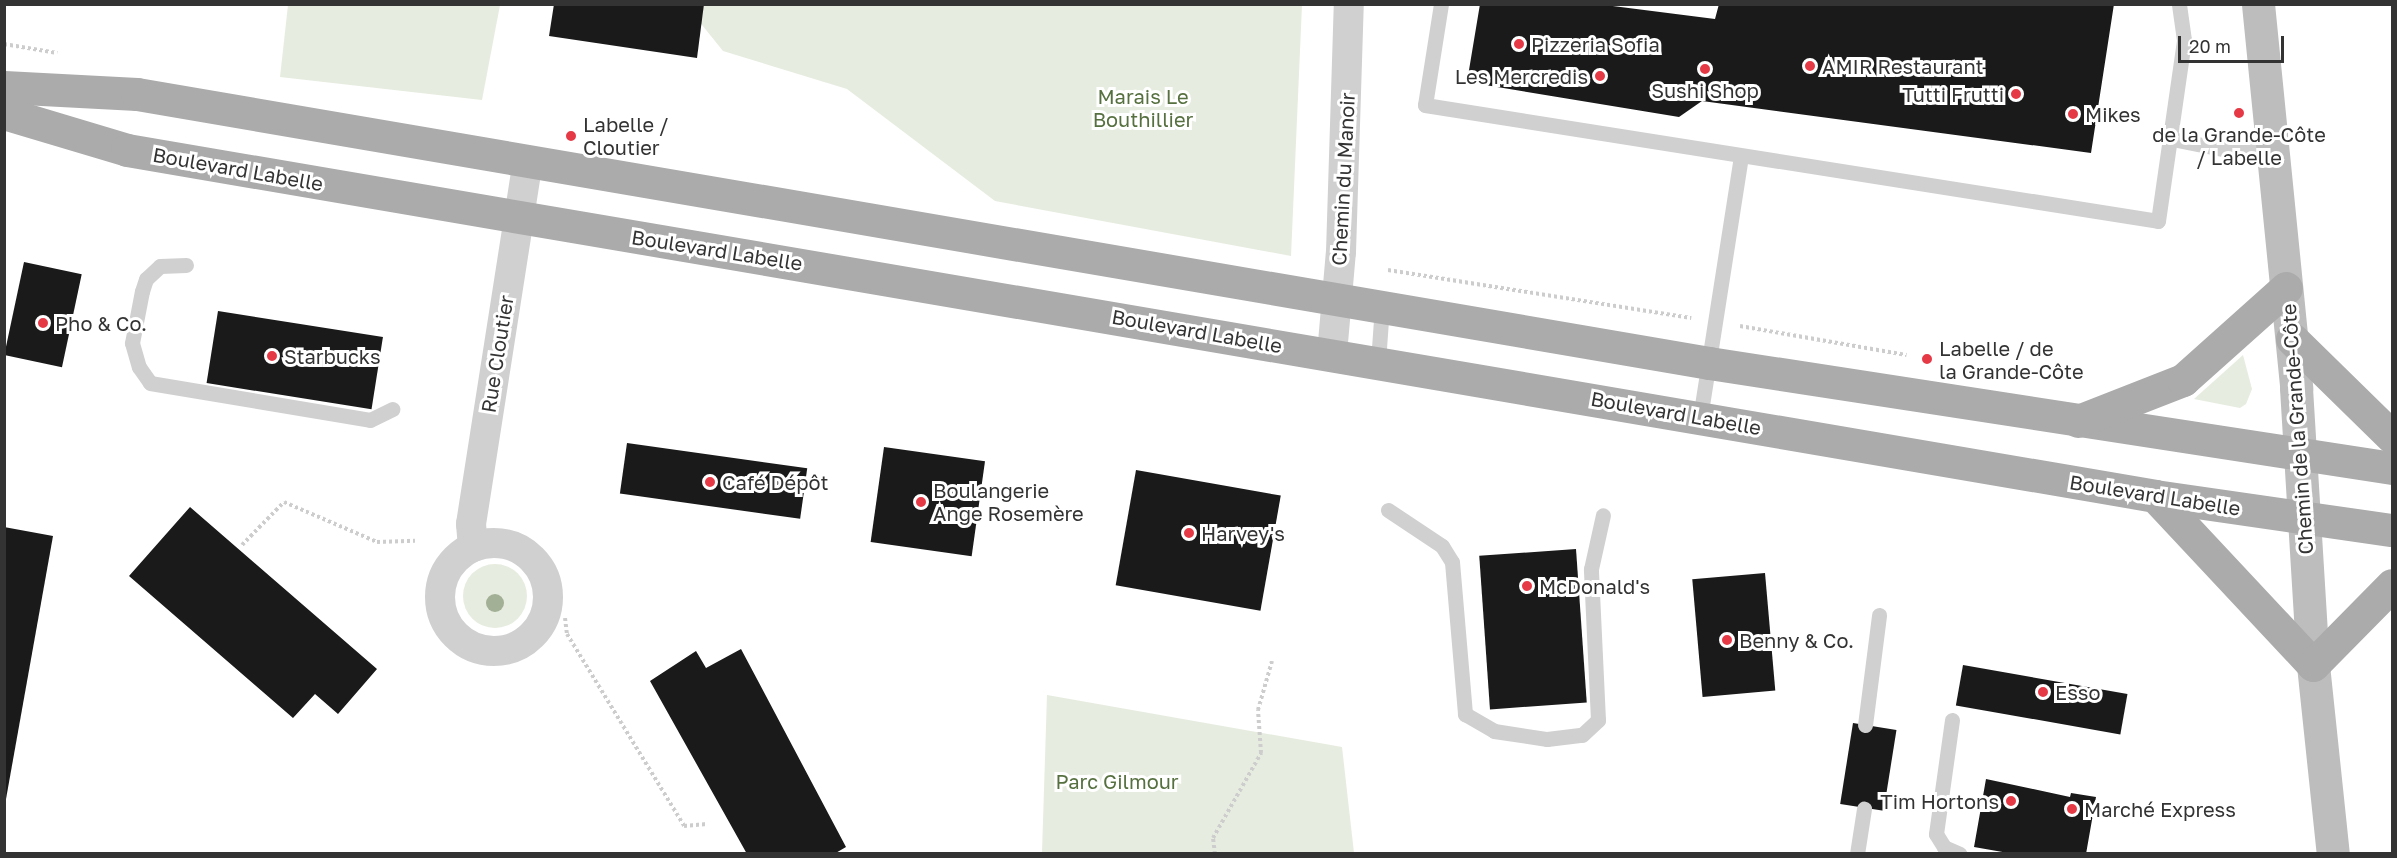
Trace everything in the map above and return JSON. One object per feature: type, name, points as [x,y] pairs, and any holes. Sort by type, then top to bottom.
[{"type":"main road","name":"Chemin de la Grande-Côte","points":[[2258,4],[2292,339],[2313,665],[2332,854]]},
{"type":"main road","points":[[4,87],[137,94],[1710,363],[2073,423],[2392,468]]},
{"type":"main road","name":"Boulevard Labelle","points":[[4,113],[127,150],[2155,496],[2392,530]]},
{"type":"main road","points":[[2073,423],[2183,380],[2286,288]]},
{"type":"main road","points":[[2292,339],[2392,437]]},
{"type":"main road","points":[[2155,496],[2313,665],[2392,585]]},
{"type":"street","name":"Chemin du Manoir","points":[[1332,354],[1349,4]]},
{"type":"street","name":"Rue Cloutier","points":[[473,547],[471,524],[528,161]]},
{"type":"lane","points":[[1440,4],[1425,105],[1741,157],[2158,221],[2172,139],[2184,40],[2179,4]]},
{"type":"lane","points":[[2172,139],[2227,150],[2274,149]]},
{"type":"lane","points":[[1700,418],[1741,157]]},
{"type":"lane","points":[[186,265],[160,266],[146,279],[142,291],[132,343],[138,367],[150,383],[370,420],[393,409]]},
{"type":"lane","points":[[1378,362],[1382,306]]},
{"type":"lane","points":[[1388,510],[1442,546],[1452,562],[1465,714],[1494,731],[1547,739],[1582,735],[1598,720],[1591,569],[1604,515]]},
{"type":"lane","points":[[1865,725],[1879,615]]},
{"type":"lane","points":[[1952,720],[1936,834],[1944,847],[1960,854]]},
{"type":"lane","points":[[1857,854],[1864,809]]},
{"type":"path","points":[[242,545],[284,502],[377,542],[415,541]]},
{"type":"path","points":[[565,618],[567,634],[684,826],[707,824]]},
{"type":"path","points":[[1215,854],[1213,838],[1261,753],[1258,710],[1272,661]]},
{"type":"green space","points":[[288,5],[500,5],[482,100],[280,77]]},
{"type":"green space","name":"Marais Le Bouthillier","points":[[686,5],[1302,5],[1291,256],[995,201],[847,89],[723,51]]},
{"type":"green space","points":[[2243,355],[2252,389],[2246,404],[2240,408],[2194,399]]},
{"type":"green space","points":[[495,564],[513,570],[521,578],[527,596],[521,614],[513,622],[495,628],[477,622],[469,614],[463,596],[469,578],[477,570]]},
{"type":"green space","name":"Parc Gilmour","points":[[1047,695],[1342,747],[1354,853],[1042,853]]},
{"type":"building","points":[[554,4],[704,4],[697,58],[549,36]]},
{"type":"building","points":[[1480,4],[1597,4],[1715,19],[1719,4],[2114,4],[2091,153],[1702,101],[1679,117],[1467,82]]},
{"type":"building","points":[[24,262],[82,274],[62,367],[4,355]]},
{"type":"building","points":[[218,311],[383,337],[372,409],[207,383]]},
{"type":"building","points":[[627,443],[807,468],[800,519],[620,494]]},
{"type":"building","points":[[884,447],[985,461],[972,556],[871,542]]},
{"type":"building","points":[[1136,470],[1281,496],[1260,611],[1116,585]]},
{"type":"building","points":[[190,507],[377,669],[338,714],[315,694],[293,718],[129,576]]},
{"type":"building","points":[[4,527],[53,536],[6,799],[4,799]]},
{"type":"building","points":[[1576,549],[1587,703],[1490,709],[1479,556]]},
{"type":"building","points":[[1765,573],[1775,691],[1703,697],[1692,579]]},
{"type":"building","points":[[741,649],[846,847],[834,854],[747,854],[650,681],[696,651],[706,668]]},
{"type":"building","points":[[1963,665],[2127,694],[2120,734],[1956,705]]},
{"type":"building","points":[[1853,723],[1896,730],[1884,811],[1840,804]]},
{"type":"building","points":[[1986,779],[2070,797],[2071,793],[2096,797],[2086,854],[2014,854],[1974,847]]},
{"type":"place","name":"Pizzeria Sofia","points":[[1519,44]]},
{"type":"place","name":"AMIR Restaurant","points":[[1810,66]]},
{"type":"place","name":"Sushi Shop","points":[[1705,69]]},
{"type":"place","name":"Les Mercredis","points":[[1600,76]]},
{"type":"place","name":"Tutti Frutti","points":[[2016,94]]},
{"type":"place","name":"de la Grande-Côte / Labelle","points":[[2239,113]]},
{"type":"place","name":"Mikes","points":[[2073,114]]},
{"type":"place","name":"Labelle / Cloutier","points":[[571,136]]},
{"type":"place","name":"Pho & Co.","points":[[43,323]]},
{"type":"place","name":"Starbucks","points":[[272,356]]},
{"type":"place","name":"Labelle / de la Grande-Côte","points":[[1927,359]]},
{"type":"place","name":"Café Dépôt","points":[[710,482]]},
{"type":"place","name":"Boulangerie Ange Rosemère","points":[[921,502]]},
{"type":"place","name":"Harvey's","points":[[1189,533]]},
{"type":"place","name":"McDonald's","points":[[1527,586]]},
{"type":"place","name":"Benny & Co.","points":[[1727,640]]},
{"type":"place","name":"Esso","points":[[2043,692]]},
{"type":"place","name":"Tim Hortons","points":[[2011,801]]},
{"type":"place","name":"Marché Express","points":[[2072,809]]}]
